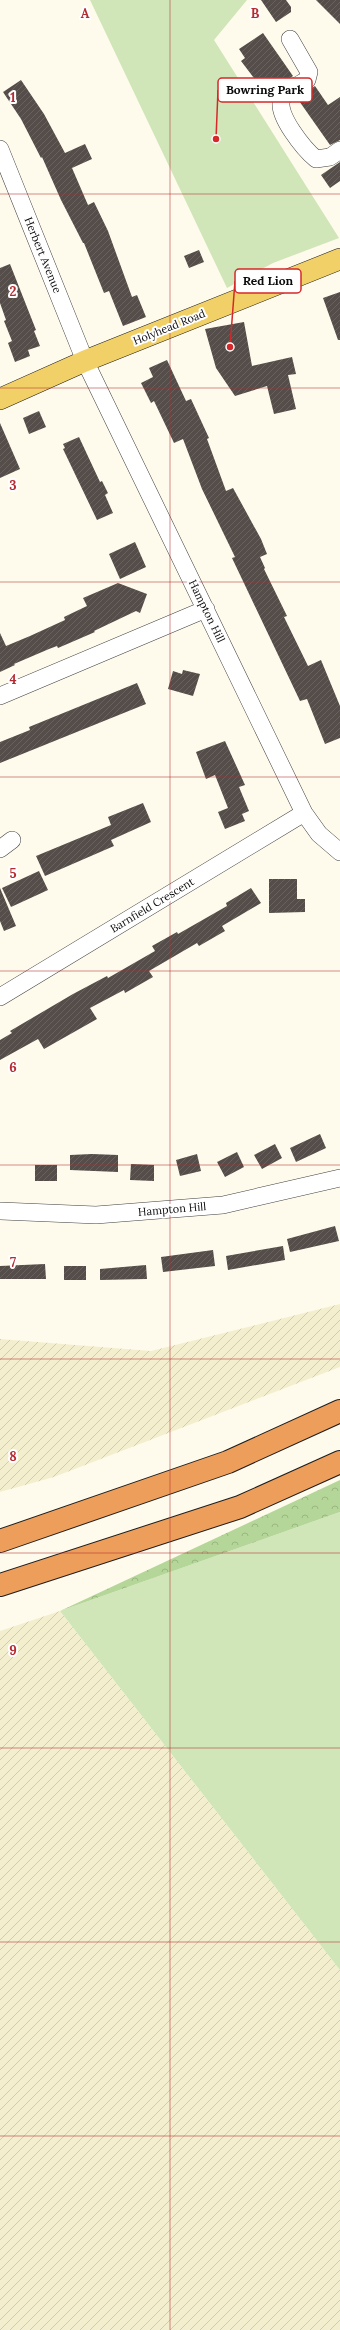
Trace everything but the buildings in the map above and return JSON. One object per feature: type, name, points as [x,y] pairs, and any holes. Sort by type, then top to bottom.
[{"type":"highway","points":[[0,1541],[228,1462],[340,1411]]},
{"type":"highway","points":[[0,1585],[240,1507],[340,1462]]},
{"type":"main road","name":"Holyhead Road","points":[[0,399],[85,361],[340,259]]},
{"type":"street","points":[[290,39],[309,72],[307,80],[286,94],[282,100],[281,109],[285,119],[310,154],[316,159],[330,157],[340,150]]},
{"type":"street","name":"Herbert Avenue","points":[[0,149],[85,361]]},
{"type":"street","name":"Hampton Hill","points":[[85,361],[304,813],[319,834],[340,852]]},
{"type":"street","points":[[0,696],[206,609]]},
{"type":"street","name":"Barnfield Crescent","points":[[0,997],[304,813]]},
{"type":"street","name":"Hampton Hill","points":[[1,1211],[96,1215],[223,1205],[340,1178]]},
{"type":"shaded area","points":[[340,1304],[340,1367],[54,1477],[0,1492],[0,1339],[151,1351]]},
{"type":"shaded area","points":[[60,1611],[340,1970],[340,2330],[0,2330],[0,1631]]},
{"type":"green space","points":[[90,0],[247,0],[214,40],[339,238],[273,263],[227,288]]},
{"type":"green space","points":[[340,1480],[340,1512],[60,1611]]},
{"type":"green space","points":[[340,1512],[340,1970],[60,1611]]},
{"type":"place","name":"Bowring Park","points":[[216,139]]},
{"type":"place","name":"Red Lion","points":[[230,347]]}]
